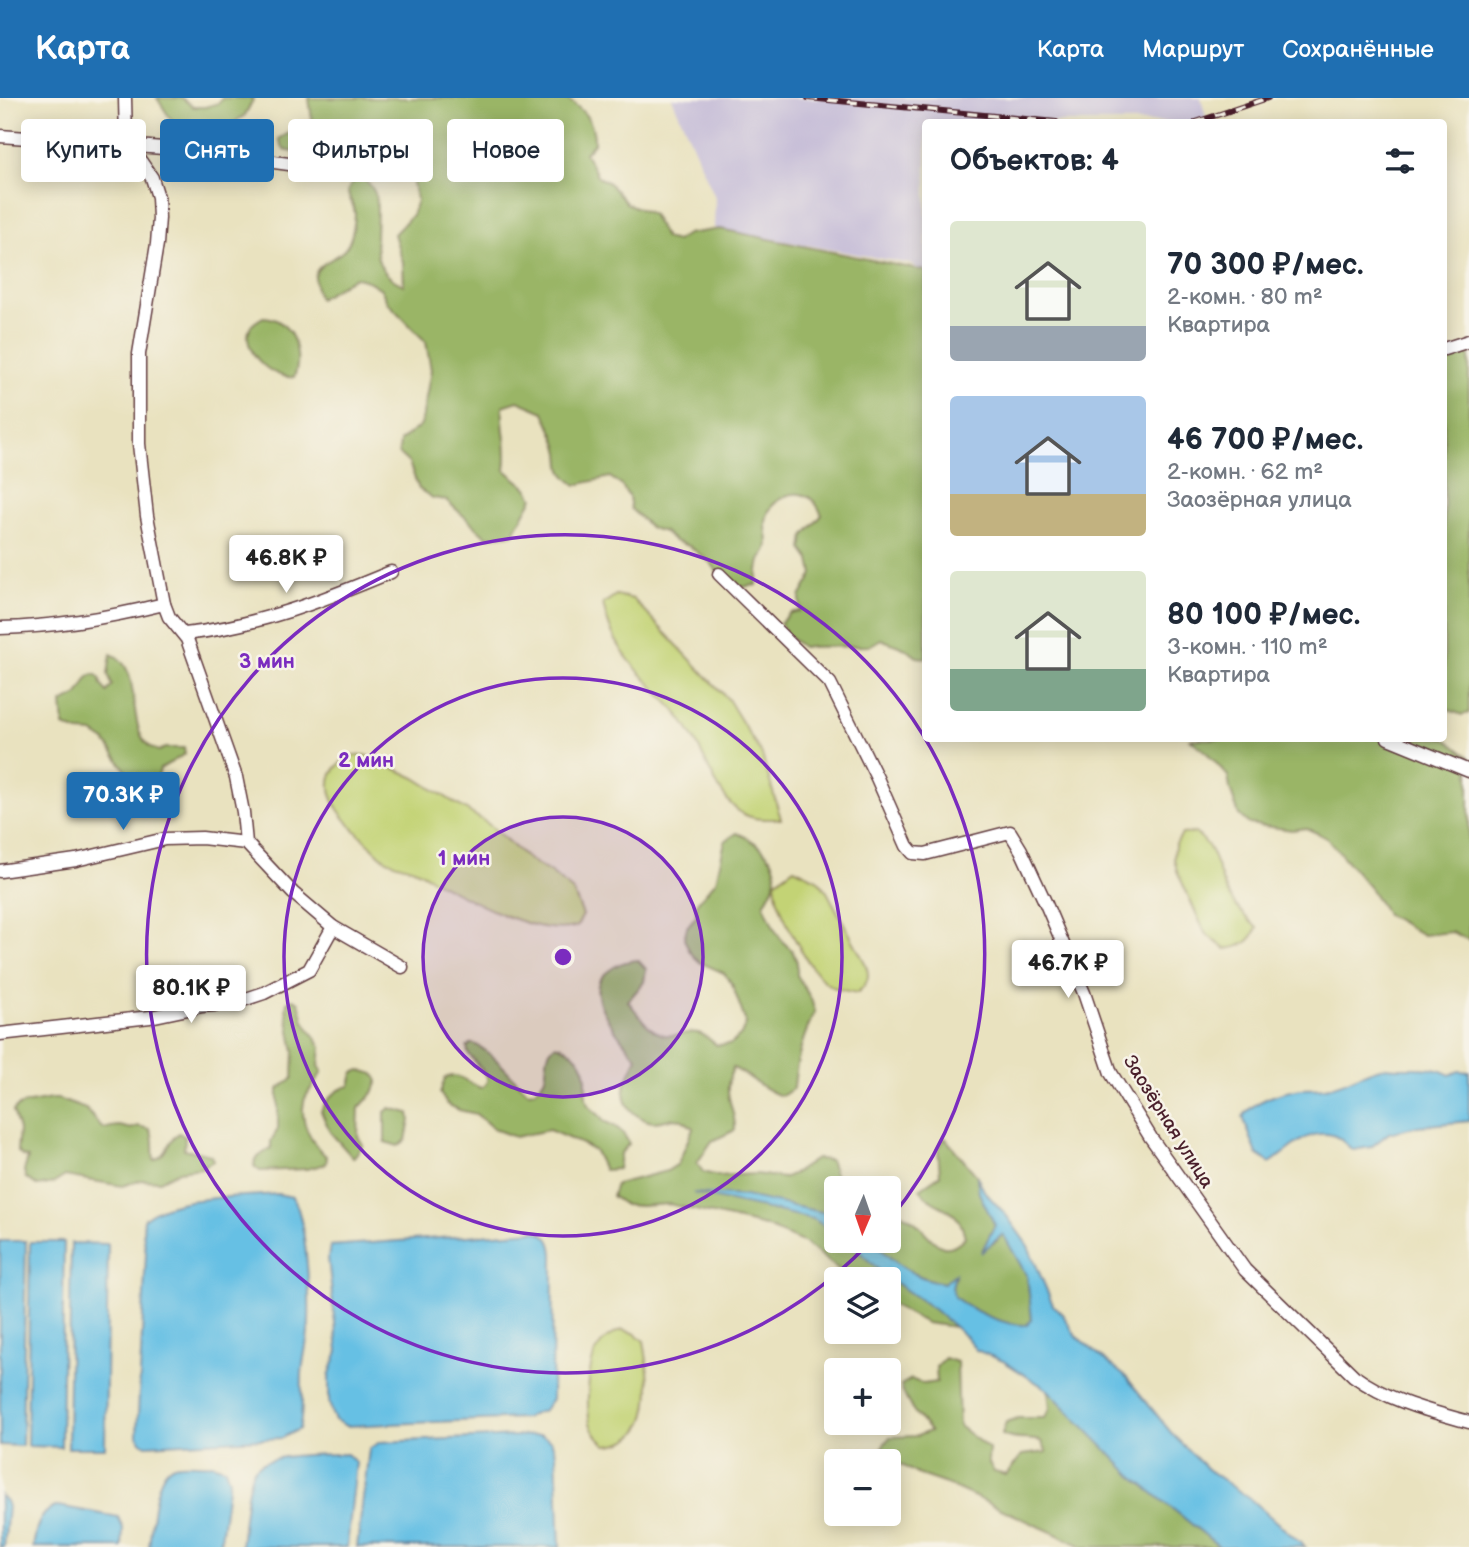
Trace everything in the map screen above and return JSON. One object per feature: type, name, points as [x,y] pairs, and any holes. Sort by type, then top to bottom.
[{"type":"street","points":[[125,98],[125,119]]},
{"type":"street","points":[[0,136],[21,138]]},
{"type":"street","points":[[146,148],[177,149],[288,164]]},
{"type":"street","points":[[146,170],[152,178],[158,197],[159,218],[139,354],[139,444],[147,516],[164,604],[176,628],[185,634],[236,777],[246,843],[293,893],[333,928],[402,967]]},
{"type":"street","points":[[1447,348],[1469,341]]},
{"type":"street","points":[[185,634],[215,630],[316,603],[391,572]]},
{"type":"street","name":"Заозёрная улица","points":[[719,574],[830,682],[907,846],[913,853],[925,853],[1010,832],[1046,904],[1084,993],[1111,1073],[1151,1138],[1245,1270],[1367,1386],[1395,1399],[1469,1422]]},
{"type":"street","points":[[0,628],[69,622],[164,604]]},
{"type":"street","points":[[1398,742],[1469,771]]},
{"type":"street","points":[[0,871],[76,860],[165,839],[202,838],[246,843]]},
{"type":"street","points":[[0,1034],[150,1017],[202,1006],[233,1003],[264,993],[309,970],[333,928]]},
{"type":"shaded area","points":[[672,98],[1201,98],[1206,119],[922,119],[922,271],[911,264],[714,228],[715,197]]},
{"type":"green space","points":[[157,98],[182,98],[193,107],[205,107],[219,103],[222,98],[254,98],[245,115],[239,119],[170,118]]},
{"type":"green space","points":[[309,98],[565,98],[582,111],[590,122],[594,143],[585,153],[598,177],[609,183],[626,203],[652,214],[665,238],[676,241],[687,234],[720,229],[922,270],[922,658],[881,639],[869,646],[802,647],[788,636],[780,623],[790,613],[800,611],[800,597],[813,574],[810,560],[802,549],[804,536],[822,515],[814,501],[804,495],[782,497],[769,510],[766,522],[768,545],[760,561],[756,585],[742,587],[719,574],[711,563],[689,546],[651,528],[631,509],[629,497],[621,485],[610,477],[576,485],[562,470],[558,445],[544,412],[518,401],[503,406],[505,470],[527,488],[533,498],[513,534],[487,537],[446,500],[433,498],[419,489],[409,463],[399,454],[400,441],[421,425],[431,370],[426,342],[387,302],[381,289],[370,282],[355,277],[319,299],[315,285],[315,275],[319,268],[339,255],[350,240],[355,213],[348,194],[350,187],[353,182],[367,182],[376,197],[378,259],[391,278],[404,285],[403,263],[394,234],[412,215],[417,200],[412,182],[433,182],[433,119],[312,119]]},
{"type":"green space","points":[[288,134],[288,151],[284,150],[279,139]]},
{"type":"green space","points":[[263,317],[281,323],[293,338],[297,358],[294,377],[276,374],[254,354],[248,337],[250,328]]},
{"type":"green space","points":[[1469,352],[1469,713],[1462,715],[1447,709],[1447,357]]},
{"type":"green space","points":[[616,595],[633,599],[728,699],[762,755],[781,819],[751,817],[740,812],[728,801],[680,717],[618,644],[609,626],[603,604]]},
{"type":"green space","points":[[111,654],[122,662],[129,674],[136,720],[147,745],[159,751],[165,748],[184,748],[185,754],[160,769],[154,794],[148,795],[136,785],[105,741],[93,733],[78,732],[64,726],[62,703],[78,695],[89,676],[95,674],[100,678],[101,685],[107,692],[112,685],[108,674]]},
{"type":"green space","points":[[1447,740],[1469,757],[1469,940],[1452,932],[1423,935],[1386,914],[1371,889],[1328,839],[1317,833],[1306,828],[1292,830],[1249,824],[1239,815],[1228,776],[1194,742]]},
{"type":"green space","points":[[353,755],[366,755],[415,778],[487,823],[528,859],[573,891],[583,915],[577,926],[562,929],[546,927],[508,917],[418,871],[384,858],[345,819],[332,797],[332,774],[339,764]]},
{"type":"green space","points":[[737,833],[759,846],[771,859],[776,875],[764,905],[775,930],[792,950],[797,962],[797,975],[815,1012],[800,1049],[794,1088],[782,1096],[769,1091],[733,1068],[728,1094],[735,1130],[712,1141],[697,1163],[703,1172],[718,1176],[756,1174],[783,1178],[816,1159],[830,1160],[836,1176],[824,1176],[824,1212],[745,1196],[701,1194],[813,1219],[824,1226],[824,1253],[863,1253],[876,1267],[836,1267],[805,1243],[765,1226],[669,1204],[625,1205],[612,1196],[616,1184],[667,1171],[678,1164],[693,1128],[677,1118],[660,1122],[648,1121],[628,1107],[625,1086],[637,1058],[600,1004],[597,992],[599,981],[618,965],[638,960],[646,969],[644,982],[628,1001],[653,1030],[665,1035],[691,1032],[702,1034],[716,1045],[731,1044],[741,1035],[746,1023],[732,984],[724,973],[699,962],[684,939],[687,927],[696,916],[697,903],[716,881],[725,841]]},
{"type":"green space","points":[[1195,833],[1209,847],[1231,899],[1257,928],[1248,941],[1241,945],[1225,949],[1205,933],[1177,871],[1175,845],[1182,834]]},
{"type":"green space","points":[[794,868],[817,879],[826,890],[864,961],[868,978],[857,993],[834,987],[823,980],[815,972],[793,936],[778,901],[775,882]]},
{"type":"green space","points":[[293,999],[299,1002],[304,1021],[321,1047],[319,1066],[322,1071],[305,1097],[303,1117],[316,1146],[327,1157],[326,1164],[307,1169],[260,1171],[254,1166],[255,1159],[271,1148],[271,1141],[278,1129],[278,1089],[293,1078],[294,1051],[286,1009],[287,1002]]},
{"type":"green space","points":[[472,1043],[495,1058],[528,1092],[534,1091],[543,1081],[552,1047],[556,1044],[573,1053],[586,1075],[588,1105],[603,1121],[622,1132],[629,1144],[620,1154],[618,1169],[604,1170],[595,1151],[549,1130],[515,1137],[494,1129],[476,1114],[447,1104],[440,1093],[445,1078],[461,1077],[482,1088],[487,1082],[487,1076],[468,1053],[467,1047]]},
{"type":"green space","points":[[360,1070],[374,1074],[378,1081],[373,1093],[359,1108],[358,1136],[363,1145],[353,1158],[330,1132],[321,1111],[332,1095],[350,1086],[353,1073]]},
{"type":"green space","points":[[58,1099],[86,1109],[103,1129],[138,1126],[150,1129],[154,1160],[162,1155],[179,1133],[185,1137],[184,1149],[211,1155],[213,1161],[201,1168],[179,1171],[160,1181],[141,1180],[122,1186],[65,1176],[54,1183],[38,1186],[26,1178],[24,1171],[28,1158],[17,1151],[19,1130],[13,1111],[25,1104]]},
{"type":"green space","points":[[390,1108],[409,1113],[406,1140],[398,1146],[385,1142],[385,1112]]},
{"type":"green space","points":[[945,1138],[977,1176],[979,1193],[995,1225],[983,1249],[997,1241],[1003,1233],[1027,1276],[1032,1319],[1027,1325],[989,1317],[954,1297],[952,1287],[955,1277],[944,1283],[923,1277],[885,1253],[901,1253],[901,1213],[943,1247],[957,1244],[965,1237],[957,1218],[926,1197],[920,1189],[940,1175],[938,1149]]},
{"type":"green space","points":[[901,1287],[955,1327],[926,1323],[901,1309]]},
{"type":"green space","points":[[622,1330],[634,1333],[644,1341],[648,1406],[636,1434],[623,1442],[606,1445],[590,1423],[590,1370],[602,1343]]},
{"type":"green space","points":[[945,1358],[957,1362],[959,1426],[989,1449],[988,1461],[994,1472],[1006,1475],[1022,1455],[1047,1452],[1041,1441],[1002,1435],[1006,1422],[1018,1418],[1044,1418],[1050,1409],[1048,1390],[1132,1476],[1220,1547],[1084,1547],[901,1465],[901,1449],[882,1447],[890,1437],[917,1436],[930,1431],[909,1404],[901,1385],[911,1379],[923,1384],[937,1382],[936,1367]]},
{"type":"water","points":[[1386,1067],[1427,1068],[1450,1075],[1459,1071],[1469,1072],[1469,1121],[1418,1126],[1389,1133],[1371,1147],[1353,1150],[1335,1136],[1317,1134],[1300,1141],[1270,1163],[1257,1154],[1243,1117],[1261,1101],[1301,1089],[1326,1088]]},
{"type":"water","points":[[977,1176],[984,1191],[1006,1215],[1028,1246],[1053,1305],[1076,1336],[1127,1378],[1173,1435],[1207,1469],[1249,1498],[1305,1547],[1220,1547],[1132,1476],[1048,1390],[1003,1361],[976,1350],[967,1338],[935,1310],[901,1287],[901,1267],[876,1267],[861,1253],[885,1253],[905,1268],[933,1281],[944,1283],[955,1274],[952,1287],[954,1297],[989,1317],[1027,1325],[1032,1319],[1027,1276],[1003,1234],[981,1253],[995,1225],[979,1193]]},
{"type":"water","points":[[693,1193],[745,1196],[824,1212],[824,1226],[813,1219]]},
{"type":"water","points":[[278,1194],[292,1197],[297,1206],[306,1256],[309,1327],[299,1429],[282,1438],[146,1445],[137,1435],[146,1253],[144,1219],[156,1211],[188,1201]]},
{"type":"water","points":[[535,1231],[548,1239],[553,1254],[552,1399],[544,1410],[525,1418],[346,1426],[335,1420],[329,1401],[329,1376],[338,1351],[328,1258],[330,1246]]},
{"type":"water","points":[[0,1241],[26,1241],[22,1446],[0,1445]]},
{"type":"water","points":[[30,1242],[64,1242],[61,1447],[27,1446]]},
{"type":"water","points":[[71,1243],[108,1244],[105,1448],[68,1448]]},
{"type":"water","points":[[541,1435],[551,1441],[556,1453],[560,1547],[357,1547],[369,1449],[380,1442]]},
{"type":"water","points":[[347,1454],[356,1463],[347,1547],[241,1547],[248,1486],[253,1471],[259,1465],[269,1460],[296,1456]]},
{"type":"water","points":[[178,1464],[212,1464],[225,1468],[229,1480],[220,1547],[149,1547],[158,1489],[167,1470]]},
{"type":"water","points":[[0,1495],[8,1507],[4,1547],[0,1547]]},
{"type":"water","points":[[58,1506],[118,1517],[123,1528],[122,1547],[33,1547],[42,1517]]},
{"type":"railway","points":[[808,98],[1025,119]]},
{"type":"railway","points":[[1205,119],[1268,98]]}]
